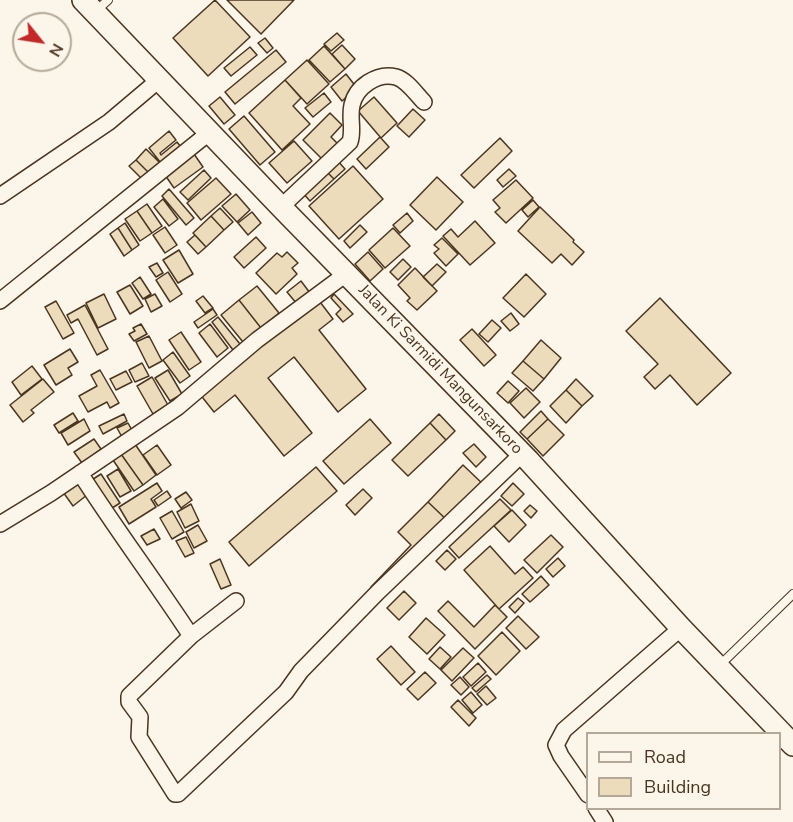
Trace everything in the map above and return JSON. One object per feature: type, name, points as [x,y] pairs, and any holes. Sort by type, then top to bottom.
[{"type":"main road","name":"Jalan Ki Sarmidi Mangunsarkoro","points":[[95,4],[160,79],[281,207],[522,454],[681,628],[780,732]]},
{"type":"main road","name":"Jalan Ki Sarmidi Mangunsarkoro","points":[[781,733],[793,745]]},
{"type":"street","points":[[281,207],[350,142],[353,132],[352,105],[364,86],[384,76],[398,77],[424,102]]},
{"type":"street","points":[[0,196],[109,122],[160,79]]},
{"type":"street","points":[[0,301],[210,132]]},
{"type":"street","points":[[0,524],[178,407],[257,340],[346,274]]},
{"type":"street","points":[[237,601],[192,636],[129,696],[129,702],[140,717],[138,732],[143,746],[176,794],[286,692],[301,671],[378,592],[522,454]]},
{"type":"street","points":[[80,473],[111,522],[192,636]]},
{"type":"street","points":[[586,792],[556,745],[564,730],[681,628]]},
{"type":"lane","points":[[718,667],[793,594]]},
{"type":"building","points":[[215,0],[250,37],[208,76],[173,38]]},
{"type":"building","points":[[227,0],[294,0],[261,34]]},
{"type":"building","points":[[337,33],[344,40],[331,51],[324,44]]},
{"type":"building","points":[[265,38],[273,48],[267,53],[258,43]]},
{"type":"building","points":[[342,45],[355,59],[345,69],[332,54]]},
{"type":"building","points":[[324,46],[345,69],[330,82],[309,60]]},
{"type":"building","points":[[250,47],[257,55],[231,76],[224,68]]},
{"type":"building","points":[[276,50],[286,62],[235,104],[225,92]]},
{"type":"building","points":[[307,60],[329,84],[307,104],[285,80]]},
{"type":"building","points":[[346,74],[357,88],[342,101],[331,87]]},
{"type":"building","points":[[285,80],[301,98],[293,106],[310,124],[282,150],[249,113]]},
{"type":"building","points":[[324,93],[331,102],[313,117],[305,108]]},
{"type":"building","points":[[220,97],[235,115],[224,124],[209,106]]},
{"type":"building","points":[[374,97],[397,123],[381,138],[358,111]]},
{"type":"building","points":[[413,109],[425,120],[409,137],[397,126]]},
{"type":"building","points":[[330,113],[342,125],[331,137],[338,144],[323,160],[303,140]]},
{"type":"building","points":[[244,116],[275,152],[260,165],[229,129]]},
{"type":"building","points":[[169,131],[176,140],[160,153],[161,155],[177,142],[184,151],[164,167],[149,148]]},
{"type":"building","points":[[380,137],[389,147],[366,169],[357,159]]},
{"type":"building","points":[[500,138],[512,151],[474,188],[461,175]]},
{"type":"building","points":[[294,141],[312,161],[287,183],[269,163]]},
{"type":"building","points":[[146,149],[163,166],[152,176],[136,160]]},
{"type":"building","points":[[194,154],[203,167],[174,188],[165,175]]},
{"type":"building","points":[[136,160],[152,176],[146,183],[129,166]]},
{"type":"building","points":[[337,160],[345,169],[334,179],[325,170]]},
{"type":"building","points":[[353,166],[383,199],[339,239],[309,206]]},
{"type":"building","points":[[509,169],[516,176],[503,187],[497,180]]},
{"type":"building","points":[[204,170],[211,178],[188,200],[180,192]]},
{"type":"building","points":[[325,170],[334,179],[310,201],[302,192]]},
{"type":"building","points":[[437,177],[463,202],[436,230],[410,205]]},
{"type":"building","points":[[216,178],[231,194],[201,220],[187,203]]},
{"type":"building","points":[[516,180],[533,198],[506,223],[495,212],[500,208],[493,200]]},
{"type":"building","points":[[169,189],[194,218],[186,225],[162,196]]},
{"type":"building","points":[[236,194],[250,210],[237,222],[222,206]]},
{"type":"building","points":[[163,199],[178,219],[169,226],[154,207]]},
{"type":"building","points":[[533,200],[539,207],[528,217],[522,210]]},
{"type":"building","points":[[147,204],[162,226],[152,233],[137,211]]},
{"type":"building","points":[[540,207],[584,252],[572,265],[561,254],[552,263],[518,231]]},
{"type":"building","points":[[220,208],[233,222],[224,230],[211,216]]},
{"type":"building","points":[[137,211],[152,233],[140,241],[125,219]]},
{"type":"building","points":[[252,212],[261,223],[248,235],[238,223]]},
{"type":"building","points":[[407,213],[413,221],[400,233],[393,225]]},
{"type":"building","points":[[211,216],[224,230],[206,247],[193,233]]},
{"type":"building","points":[[475,221],[495,243],[470,265],[443,236],[451,229],[458,237]]},
{"type":"building","points":[[125,223],[139,245],[132,250],[118,228]]},
{"type":"building","points":[[360,225],[367,232],[350,248],[344,241]]},
{"type":"building","points":[[165,227],[177,245],[165,253],[153,235]]},
{"type":"building","points":[[118,228],[132,250],[124,256],[110,234]]},
{"type":"building","points":[[393,228],[410,246],[385,268],[369,250]]},
{"type":"building","points":[[195,235],[206,247],[198,254],[187,242]]},
{"type":"building","points":[[256,237],[266,248],[244,268],[234,257]]},
{"type":"building","points":[[442,238],[458,254],[446,266],[434,253],[439,249],[434,245]]},
{"type":"building","points":[[179,250],[193,274],[178,283],[163,260]]},
{"type":"building","points":[[287,252],[298,263],[292,268],[297,274],[276,294],[256,273],[277,253],[282,257]]},
{"type":"building","points":[[368,252],[383,269],[370,281],[355,264]]},
{"type":"building","points":[[403,259],[411,267],[398,280],[390,272]]},
{"type":"building","points":[[157,263],[163,273],[156,277],[149,267]]},
{"type":"building","points":[[437,264],[446,272],[432,286],[423,277]]},
{"type":"building","points":[[415,268],[437,291],[417,310],[407,301],[410,298],[398,285]]},
{"type":"building","points":[[168,272],[182,294],[170,302],[156,280]]},
{"type":"building","points":[[526,274],[546,294],[524,317],[503,298]]},
{"type":"building","points":[[140,277],[151,294],[143,299],[132,283]]},
{"type":"building","points":[[301,281],[310,293],[297,304],[287,292]]},
{"type":"building","points":[[130,285],[143,306],[130,314],[117,292]]},
{"type":"building","points":[[257,286],[279,313],[261,328],[239,300]]},
{"type":"building","points":[[104,294],[116,319],[98,328],[86,303]]},
{"type":"building","points":[[155,294],[162,306],[151,312],[145,299]]},
{"type":"building","points":[[334,294],[353,314],[343,322],[336,314],[341,309],[331,298]]},
{"type":"building","points":[[203,296],[213,308],[205,313],[196,301]]},
{"type":"building","points":[[317,298],[333,319],[319,330],[366,389],[338,412],[294,357],[268,378],[312,433],[284,456],[235,395],[214,412],[199,393]]},
{"type":"building","points":[[660,298],[731,373],[697,405],[670,375],[655,389],[644,377],[658,364],[626,331]]},
{"type":"building","points":[[239,300],[261,328],[243,342],[221,315]]},
{"type":"building","points":[[56,301],[74,333],[63,339],[45,307]]},
{"type":"building","points":[[85,305],[108,349],[97,355],[78,319],[71,323],[67,315]]},
{"type":"building","points":[[213,309],[217,315],[198,328],[194,322]]},
{"type":"building","points":[[511,313],[519,324],[510,331],[501,321]]},
{"type":"building","points":[[218,317],[240,344],[233,350],[212,322]]},
{"type":"building","points":[[492,320],[501,328],[488,342],[479,334]]},
{"type":"building","points":[[141,324],[147,334],[134,341],[129,334],[135,331],[133,328]]},
{"type":"building","points":[[210,324],[228,348],[217,357],[199,333]]},
{"type":"building","points":[[472,329],[496,355],[484,366],[460,340]]},
{"type":"building","points":[[181,332],[201,362],[189,370],[169,340]]},
{"type":"building","points":[[149,336],[162,361],[149,368],[136,342]]},
{"type":"building","points":[[541,340],[561,358],[544,379],[523,361]]},
{"type":"building","points":[[70,349],[78,362],[68,368],[72,375],[56,385],[44,365]]},
{"type":"building","points":[[173,352],[190,376],[180,383],[163,360]]},
{"type":"building","points":[[523,361],[544,379],[533,391],[512,373]]},
{"type":"building","points":[[142,363],[149,376],[135,382],[129,370]]},
{"type":"building","points":[[32,366],[42,379],[21,395],[12,382]]},
{"type":"building","points":[[100,370],[119,403],[110,408],[107,402],[88,412],[79,396],[97,386],[91,375]]},
{"type":"building","points":[[168,370],[182,394],[170,401],[155,378]]},
{"type":"building","points":[[126,371],[132,382],[116,390],[110,379]]},
{"type":"building","points":[[152,377],[168,405],[153,414],[137,386]]},
{"type":"building","points":[[43,379],[54,392],[31,410],[34,413],[23,422],[10,405]]},
{"type":"building","points":[[576,379],[593,396],[582,406],[566,390]]},
{"type":"building","points":[[508,381],[519,391],[508,403],[497,393]]},
{"type":"building","points":[[526,388],[540,402],[524,418],[510,403]]},
{"type":"building","points":[[566,390],[582,406],[566,423],[550,406]]},
{"type":"building","points":[[541,411],[548,419],[527,439],[520,432]]},
{"type":"building","points":[[73,413],[78,421],[59,433],[54,425]]},
{"type":"building","points":[[124,414],[127,421],[103,434],[99,426]]},
{"type":"building","points":[[439,414],[455,431],[446,440],[430,423]]},
{"type":"building","points":[[84,419],[90,431],[68,445],[61,433]]},
{"type":"building","points":[[370,419],[391,443],[344,484],[323,461]]},
{"type":"building","points":[[548,419],[564,435],[543,456],[527,439]]},
{"type":"building","points":[[128,423],[133,432],[122,437],[117,428]]},
{"type":"building","points":[[430,423],[446,440],[408,476],[392,460]]},
{"type":"building","points":[[94,439],[101,449],[82,463],[74,452]]},
{"type":"building","points":[[135,444],[156,475],[143,485],[121,454]]},
{"type":"building","points":[[474,444],[486,457],[476,467],[463,453]]},
{"type":"building","points":[[157,445],[171,465],[157,475],[143,455]]},
{"type":"building","points":[[121,454],[143,485],[134,491],[113,460]]},
{"type":"building","points":[[463,465],[487,488],[452,525],[428,502]]},
{"type":"building","points":[[316,467],[337,491],[249,566],[229,542]]},
{"type":"building","points":[[118,469],[131,491],[120,497],[107,476]]},
{"type":"building","points":[[101,474],[120,503],[109,510],[90,481]]},
{"type":"building","points":[[77,481],[87,495],[73,506],[63,492]]},
{"type":"building","points":[[157,483],[162,491],[151,499],[156,507],[129,524],[119,507]]},
{"type":"building","points":[[513,483],[524,494],[512,506],[501,496]]},
{"type":"building","points":[[363,489],[372,498],[355,515],[346,505]]},
{"type":"building","points":[[167,491],[171,497],[158,506],[154,500]]},
{"type":"building","points":[[186,492],[192,500],[181,508],[175,499]]},
{"type":"building","points":[[500,499],[511,510],[459,558],[449,547]]},
{"type":"building","points":[[428,502],[452,525],[381,598],[371,587],[411,545],[398,532]]},
{"type":"building","points":[[191,504],[199,521],[185,528],[177,512]]},
{"type":"building","points":[[530,505],[537,511],[531,518],[524,511]]},
{"type":"building","points":[[512,510],[526,525],[509,542],[494,526]]},
{"type":"building","points":[[172,511],[184,532],[172,539],[160,518]]},
{"type":"building","points":[[198,525],[207,541],[194,548],[186,532]]},
{"type":"building","points":[[154,529],[160,539],[147,545],[141,536]]},
{"type":"building","points":[[551,535],[563,547],[537,573],[524,560]]},
{"type":"building","points":[[186,537],[194,553],[185,557],[176,541]]},
{"type":"building","points":[[490,546],[515,574],[523,567],[533,578],[499,609],[464,570]]},
{"type":"building","points":[[447,550],[456,559],[445,570],[436,561]]},
{"type":"building","points":[[558,558],[565,566],[553,577],[546,569]]},
{"type":"building","points":[[220,559],[231,585],[221,589],[210,564]]},
{"type":"building","points":[[541,576],[549,585],[530,602],[522,594]]},
{"type":"building","points":[[404,591],[416,603],[399,620],[387,608]]},
{"type":"building","points":[[518,598],[524,603],[515,613],[509,607]]},
{"type":"building","points":[[448,601],[474,627],[495,605],[507,617],[475,649],[438,611]]},
{"type":"building","points":[[518,616],[539,637],[526,649],[506,628]]},
{"type":"building","points":[[426,618],[445,635],[427,654],[409,637]]},
{"type":"building","points":[[502,632],[520,651],[496,675],[478,656]]},
{"type":"building","points":[[391,646],[415,672],[401,685],[377,659]]},
{"type":"building","points":[[440,647],[451,657],[440,669],[429,659]]},
{"type":"building","points":[[463,648],[474,658],[452,681],[441,670]]},
{"type":"building","points":[[478,663],[486,672],[471,686],[463,677]]},
{"type":"building","points":[[425,672],[436,683],[418,700],[407,689]]},
{"type":"building","points":[[487,675],[491,679],[476,692],[472,688]]},
{"type":"building","points":[[460,677],[469,687],[461,695],[451,685]]},
{"type":"building","points":[[486,686],[496,698],[487,705],[477,694]]},
{"type":"building","points":[[471,692],[482,705],[473,713],[462,700]]},
{"type":"building","points":[[458,700],[476,718],[469,726],[451,707]]}]
